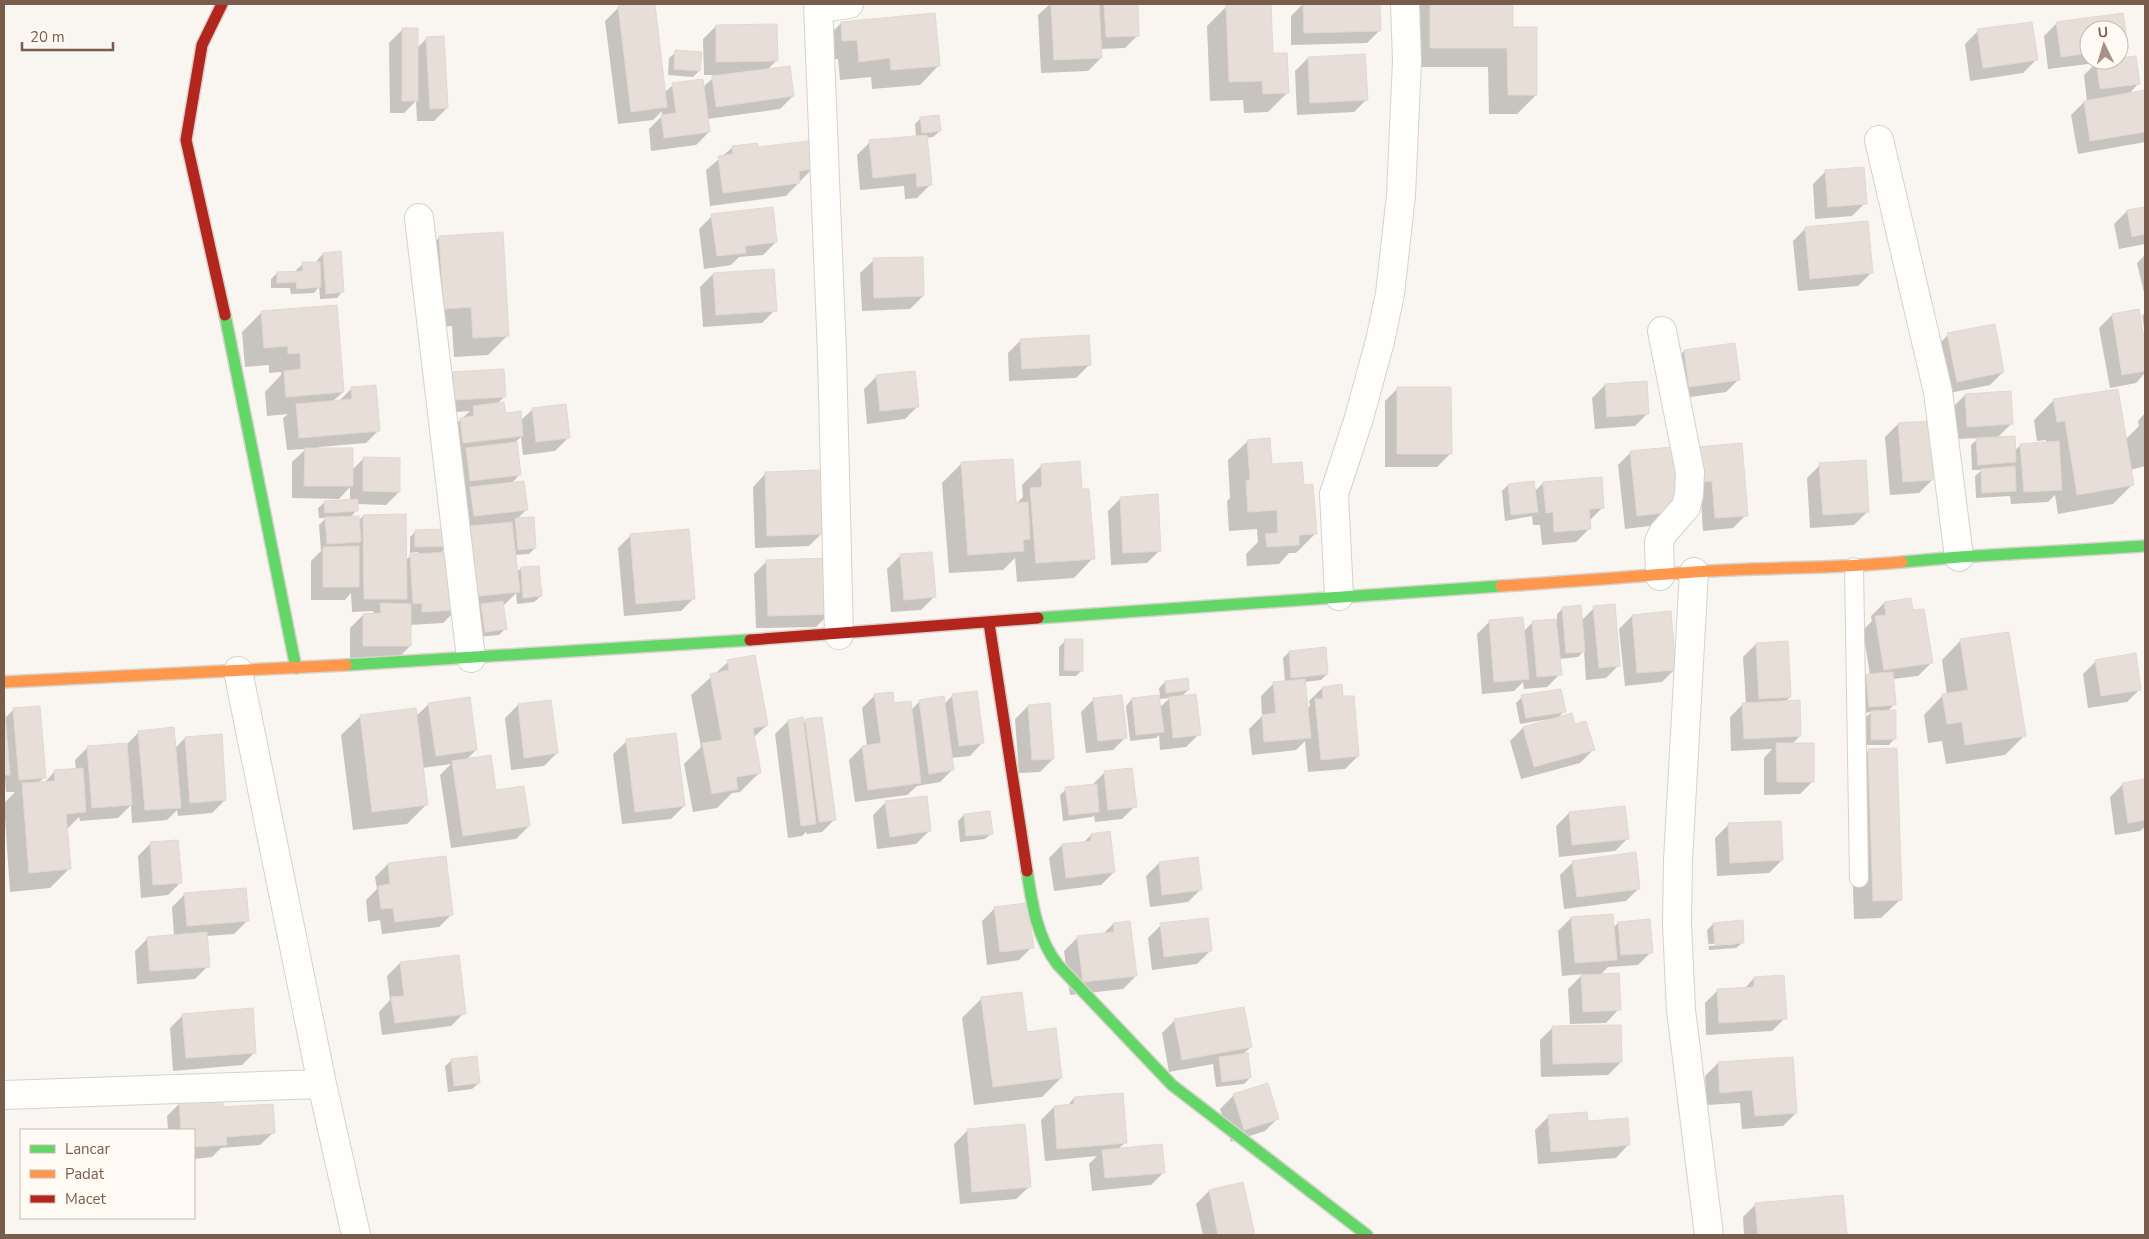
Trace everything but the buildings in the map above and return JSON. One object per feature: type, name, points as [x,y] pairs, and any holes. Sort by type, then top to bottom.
[{"type":"street","points":[[222,4],[202,45],[186,140],[239,376],[296,668]]},
{"type":"street","points":[[839,627],[832,354],[818,6],[849,4]]},
{"type":"street","points":[[1339,596],[1334,494],[1359,418],[1380,341],[1390,294],[1401,196],[1407,61],[1405,4]]},
{"type":"street","points":[[1879,140],[1938,392],[1959,557]]},
{"type":"street","points":[[418,218],[471,658]]},
{"type":"street","points":[[1660,576],[1659,542],[1664,532],[1686,507],[1689,494],[1690,472],[1662,331]]},
{"type":"street","points":[[4,682],[471,658],[839,627],[989,623],[1087,614],[1660,576],[1694,572],[1854,567],[1959,557],[2145,546]]},
{"type":"street","points":[[1694,572],[1678,860],[1677,925],[1681,1010],[1709,1235]]},
{"type":"street","points":[[989,623],[1033,909],[1047,951],[1058,965],[1172,1085],[1367,1235]]},
{"type":"street","points":[[238,671],[322,1084],[356,1235]]},
{"type":"street","points":[[4,1095],[322,1084]]},
{"type":"lane","points":[[1854,567],[1858,878]]},
{"type":"traffic: fast","points":[[225,315],[296,668]]},
{"type":"traffic: fast","points":[[1902,562],[2145,546]]},
{"type":"traffic: fast","points":[[1038,618],[1501,586]]},
{"type":"traffic: fast","points":[[346,665],[750,640]]},
{"type":"traffic: fast","points":[[1027,871],[1036,920],[1045,944],[1058,965],[1172,1085],[1367,1235]]},
{"type":"traffic: slow","points":[[1501,586],[1720,570],[1850,566],[1902,562]]},
{"type":"traffic: slow","points":[[4,682],[346,665]]},
{"type":"traffic: jam","points":[[222,4],[202,45],[186,140],[225,315]]},
{"type":"traffic: jam","points":[[750,640],[1038,618]]},
{"type":"traffic: jam","points":[[989,623],[1027,871]]}]
